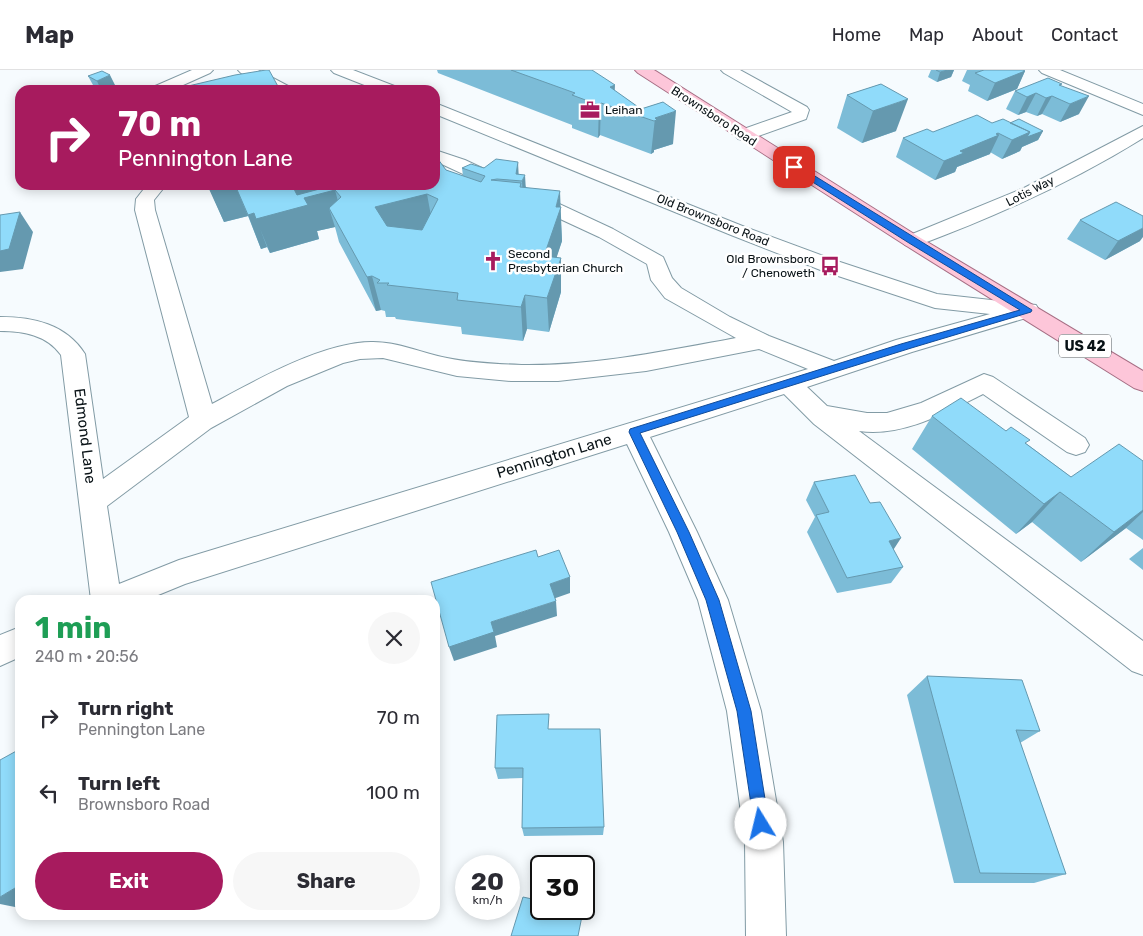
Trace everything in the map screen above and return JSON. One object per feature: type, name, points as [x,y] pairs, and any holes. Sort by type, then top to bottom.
[{"type":"main road","name":"Brownsboro Road","points":[[642,70],[912,241],[1028,310],[1143,382]]},
{"type":"street","points":[[170,85],[205,70]]},
{"type":"street","points":[[246,70],[274,85]]},
{"type":"street","points":[[339,70],[361,73],[382,85]]},
{"type":"street","points":[[730,70],[801,110],[800,115],[744,135]]},
{"type":"street","points":[[1048,70],[1143,110]]},
{"type":"street","name":"Old Brownsboro Road","points":[[440,110],[738,231],[830,266],[935,300],[1028,310]]},
{"type":"street","name":"Lotis Way","points":[[912,241],[1007,204],[1122,144],[1143,131]]},
{"type":"street","points":[[440,157],[606,233],[656,261],[662,280],[673,293],[722,322],[761,341],[833,370]]},
{"type":"street","points":[[153,190],[145,199],[145,210],[201,416]]},
{"type":"street","name":"Pennington Lane","points":[[124,595],[178,573],[833,370],[904,346],[1028,310]]},
{"type":"street","name":"Edmond Lane","points":[[0,324],[22,324],[46,330],[63,341],[73,354],[105,595]]},
{"type":"street","points":[[93,501],[201,416],[282,376],[321,362],[362,351],[378,350],[456,368],[528,373],[578,373],[761,341]]},
{"type":"street","points":[[819,414],[873,423],[898,420],[984,383],[1076,446]]},
{"type":"street","points":[[788,384],[819,414],[1143,660]]},
{"type":"street","points":[[634,432],[683,532],[713,600],[744,711],[764,842],[766,936]]},
{"type":"street","points":[[0,651],[15,644]]},
{"type":"building","points":[[269,70],[277,85],[192,85],[235,75]]},
{"type":"building","points":[[511,70],[592,70],[615,85],[610,87],[641,109],[663,102],[676,111],[655,118],[657,120],[654,121],[601,103],[599,105],[572,95],[575,93]]},
{"type":"building","points":[[984,70],[1025,71],[995,83],[975,73]]},
{"type":"building","points":[[102,71],[110,75],[97,81],[88,76]]},
{"type":"building","points":[[1048,78],[1062,84],[1059,85],[1089,96],[1070,104],[1052,96],[1046,98],[1036,93],[1027,97],[1015,91]]},
{"type":"building","points":[[881,84],[908,99],[873,111],[847,95]]},
{"type":"building","points":[[977,115],[992,123],[1003,119],[1030,132],[1012,140],[998,133],[996,134],[999,135],[960,151],[964,153],[944,161],[903,138],[927,129],[933,132]]},
{"type":"building","points":[[1019,119],[1043,131],[1027,137],[1030,132],[1010,123]]},
{"type":"building","points":[[496,159],[518,162],[516,174],[525,175],[522,181],[491,180],[521,183],[520,187],[560,191],[556,207],[561,207],[544,256],[561,258],[547,298],[525,295],[521,307],[457,300],[458,293],[377,283],[380,280],[372,276],[367,277],[329,208],[341,197],[335,190],[440,190],[440,162],[446,170],[481,182],[485,176],[462,168],[471,164],[484,168]],"holes":[[[427,194],[438,199],[422,230],[387,226],[375,207]]]},
{"type":"building","points":[[237,190],[294,190],[297,195],[316,190],[335,190],[304,198],[308,205],[256,219],[254,213],[248,215]]},
{"type":"building","points":[[1116,202],[1143,216],[1143,228],[1118,241],[1080,220]]},
{"type":"building","points":[[20,212],[9,249],[0,251],[0,215]]},
{"type":"building","points":[[961,398],[1006,431],[1011,427],[1030,440],[1025,443],[1071,477],[1119,444],[1143,461],[1143,510],[1114,532],[1060,492],[1044,504],[932,416]]},
{"type":"building","points":[[855,475],[870,503],[880,502],[901,538],[889,541],[903,567],[847,578],[816,515],[829,512],[814,482]]},
{"type":"building","points":[[536,550],[538,557],[559,550],[570,577],[550,584],[556,601],[491,622],[494,632],[449,647],[440,614],[440,595],[435,595],[431,582]]},
{"type":"building","points":[[927,676],[1022,680],[1040,731],[1016,730],[1066,874],[980,873]]},
{"type":"building","points":[[549,714],[548,729],[600,729],[604,827],[522,828],[523,768],[495,768],[497,715]]},
{"type":"building","points":[[15,752],[15,888],[0,897],[0,760]]},
{"type":"building","points":[[523,897],[530,899],[530,920],[581,920],[578,936],[511,936],[516,920],[520,920],[520,907]]},
{"type":"place","name":"Leihan","points":[[590,110]]},
{"type":"place","name":"Second Presbyterian Church","points":[[493,261]]},
{"type":"place","name":"Old Brownsboro / Chenoweth","points":[[830,266]]},
{"type":"route","points":[[761,824],[744,711],[713,600],[683,532],[634,432],[904,346],[1028,310],[912,241],[794,167]]}]
